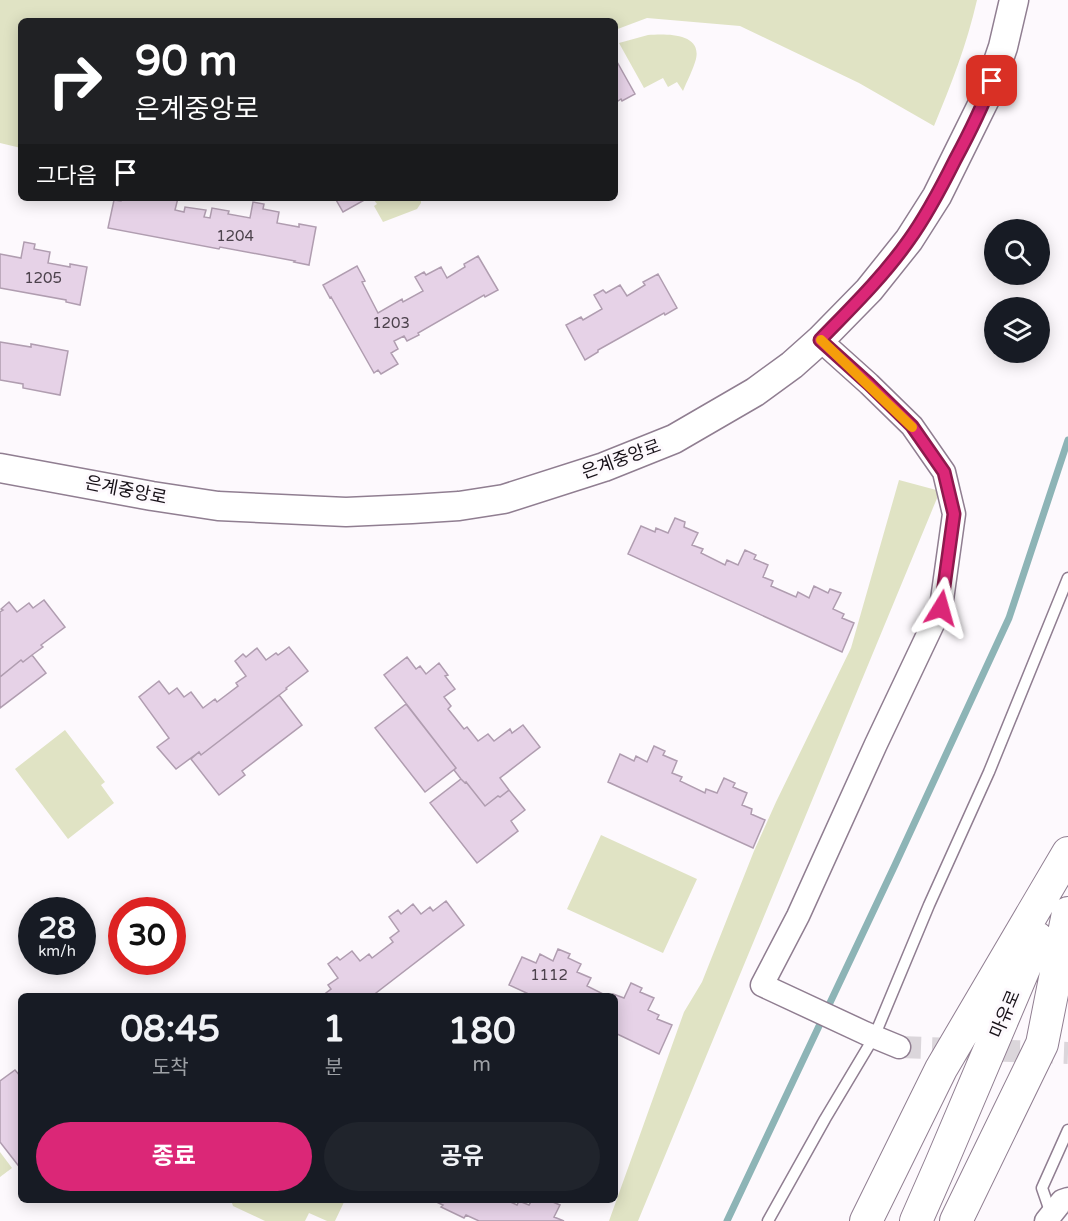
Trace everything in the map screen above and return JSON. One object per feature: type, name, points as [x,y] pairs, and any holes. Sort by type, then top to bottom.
[{"type":"main road","points":[[866,1221],[941,1069],[1068,853]]},
{"type":"main road","name":"마유로","points":[[916,1221],[1068,864]]},
{"type":"main road","points":[[956,1221],[1042,1044],[1068,913]]},
{"type":"street","name":"은계중앙로","points":[[0,468],[218,506],[346,512],[492,502],[604,467],[674,439],[754,392],[792,365],[869,290],[909,240],[937,196],[986,97],[1003,47],[1014,0]]},
{"type":"street","points":[[820,340],[912,426],[944,472],[954,514],[941,608],[798,916],[762,985],[899,1047]]},
{"type":"street","points":[[1048,1218],[1062,1201],[1068,1199]]},
{"type":"lane","points":[[768,1221],[869,1035],[989,772],[1068,578]]},
{"type":"lane","points":[[1048,1218],[1042,1188],[1068,1130]]},
{"type":"green space","points":[[0,0],[977,0],[958,64],[934,126],[859,83],[740,26],[647,18],[618,29],[618,18],[18,18],[18,147],[0,143]]},
{"type":"green space","points":[[648,35],[680,36],[693,44],[696,59],[683,91],[677,82],[668,87],[663,78],[644,88],[619,43]]},
{"type":"green space","points":[[375,201],[421,201],[417,209],[383,222],[374,206],[377,204]]},
{"type":"green space","points":[[899,480],[940,491],[638,1221],[609,1221],[615,1203],[618,1203],[618,1196],[684,1012],[702,982],[776,802],[851,648]]},
{"type":"green space","points":[[65,730],[105,782],[101,785],[114,803],[68,839],[15,769]]},
{"type":"green space","points":[[601,835],[697,879],[663,953],[567,909]]},
{"type":"green space","points":[[0,1152],[12,1168],[0,1177]]},
{"type":"green space","points":[[232,1203],[344,1203],[335,1221],[327,1221],[309,1213],[305,1221],[265,1221],[233,1206]]},
{"type":"building","points":[[618,64],[635,94],[622,101],[621,99],[618,101]]},
{"type":"building","points":[[114,201],[177,201],[175,210],[184,212],[185,207],[206,210],[204,217],[210,218],[212,208],[250,218],[253,202],[264,204],[263,209],[279,212],[277,223],[316,227],[309,265],[108,228]]},
{"type":"building","points":[[337,201],[363,201],[343,212]]},
{"type":"building","points":[[24,242],[35,244],[34,249],[50,252],[48,263],[87,267],[80,305],[66,302],[66,300],[0,288],[0,254],[21,258]]},
{"type":"building","points":[[478,256],[498,290],[485,297],[484,295],[407,341],[404,336],[394,341],[398,349],[391,353],[398,364],[381,374],[378,370],[374,373],[323,285],[357,266],[365,281],[362,282],[378,313],[402,299],[403,302],[423,291],[415,277],[424,272],[426,275],[441,267],[447,278]]},
{"type":"building","points":[[658,274],[677,308],[598,350],[585,360],[566,325],[581,317],[583,320],[602,309],[594,295],[603,290],[606,293],[620,285],[627,296],[645,285],[643,282]]},
{"type":"building","points":[[0,342],[31,347],[31,344],[68,351],[60,395],[23,388],[23,384],[0,380]]},
{"type":"building","points":[[675,518],[685,522],[684,527],[698,533],[692,545],[703,549],[701,553],[725,565],[727,560],[738,565],[745,550],[756,555],[754,559],[768,565],[763,577],[773,581],[771,586],[796,597],[798,592],[809,598],[814,586],[828,593],[830,589],[841,593],[833,609],[844,614],[842,618],[854,623],[842,652],[628,554],[641,526],[655,532],[656,528],[668,533]]},
{"type":"building","points":[[44,600],[65,627],[41,645],[43,647],[23,662],[21,660],[0,677],[0,612],[3,610],[1,609],[9,602],[17,612],[29,603],[33,608]]},
{"type":"building","points":[[289,647],[308,671],[201,755],[199,752],[176,769],[157,747],[169,738],[139,697],[159,681],[169,694],[177,688],[184,697],[191,692],[203,708],[215,699],[217,702],[238,686],[236,683],[246,676],[235,661],[243,654],[246,657],[257,648],[266,660]]},
{"type":"building","points":[[32,655],[46,673],[0,708],[0,677],[21,660],[23,662]]},
{"type":"building","points":[[407,657],[416,669],[420,666],[426,674],[439,663],[455,689],[444,697],[451,706],[448,709],[464,729],[467,727],[478,741],[488,734],[494,741],[510,729],[512,733],[523,725],[540,747],[500,778],[509,790],[485,806],[454,770],[456,768],[384,675]]},
{"type":"building","points":[[279,695],[302,725],[242,771],[245,775],[219,795],[191,759],[199,752],[201,755]]},
{"type":"building","points":[[406,704],[456,768],[425,792],[375,728]]},
{"type":"building","points":[[654,746],[665,751],[663,755],[677,761],[672,773],[682,777],[680,781],[705,793],[706,789],[717,793],[724,778],[735,783],[733,787],[747,793],[742,805],[752,809],[751,814],[765,820],[753,848],[608,782],[620,754],[634,761],[636,756],[647,762]]},
{"type":"building","points":[[461,779],[485,806],[509,790],[525,810],[511,821],[518,831],[477,863],[430,803]]},
{"type":"building","points":[[446,901],[464,925],[376,993],[326,993],[331,989],[328,985],[338,978],[328,964],[337,957],[340,960],[352,951],[360,961],[369,954],[372,958],[393,942],[390,938],[399,931],[389,917],[398,910],[401,914],[413,904],[421,914],[430,907],[433,911]]},
{"type":"building","points":[[558,949],[570,954],[568,958],[581,964],[577,972],[591,978],[587,986],[601,993],[526,993],[509,985],[522,957],[536,963],[540,954],[553,961]]},
{"type":"building","points":[[631,983],[642,988],[640,992],[654,998],[648,1010],[659,1015],[657,1019],[672,1025],[659,1054],[618,1034],[618,996],[624,998]]},
{"type":"building","points":[[15,1070],[18,1074],[18,1165],[0,1142],[0,1081]]},
{"type":"building","points":[[439,1203],[513,1203],[517,1205],[524,1203],[529,1205],[530,1203],[555,1203],[560,1205],[554,1217],[564,1221],[479,1221],[466,1215],[464,1218],[441,1207],[443,1205]]},
{"type":"waterway","points":[[727,1221],[1009,618],[1068,440]]},
{"type":"tunnel","points":[[899,1047],[1068,1053]]},
{"type":"slow traffic","points":[[821,340],[912,427]]},
{"type":"route","points":[[941,608],[954,514],[944,472],[912,426],[820,340],[869,290],[909,240],[937,196],[966,140],[992,81]]}]
